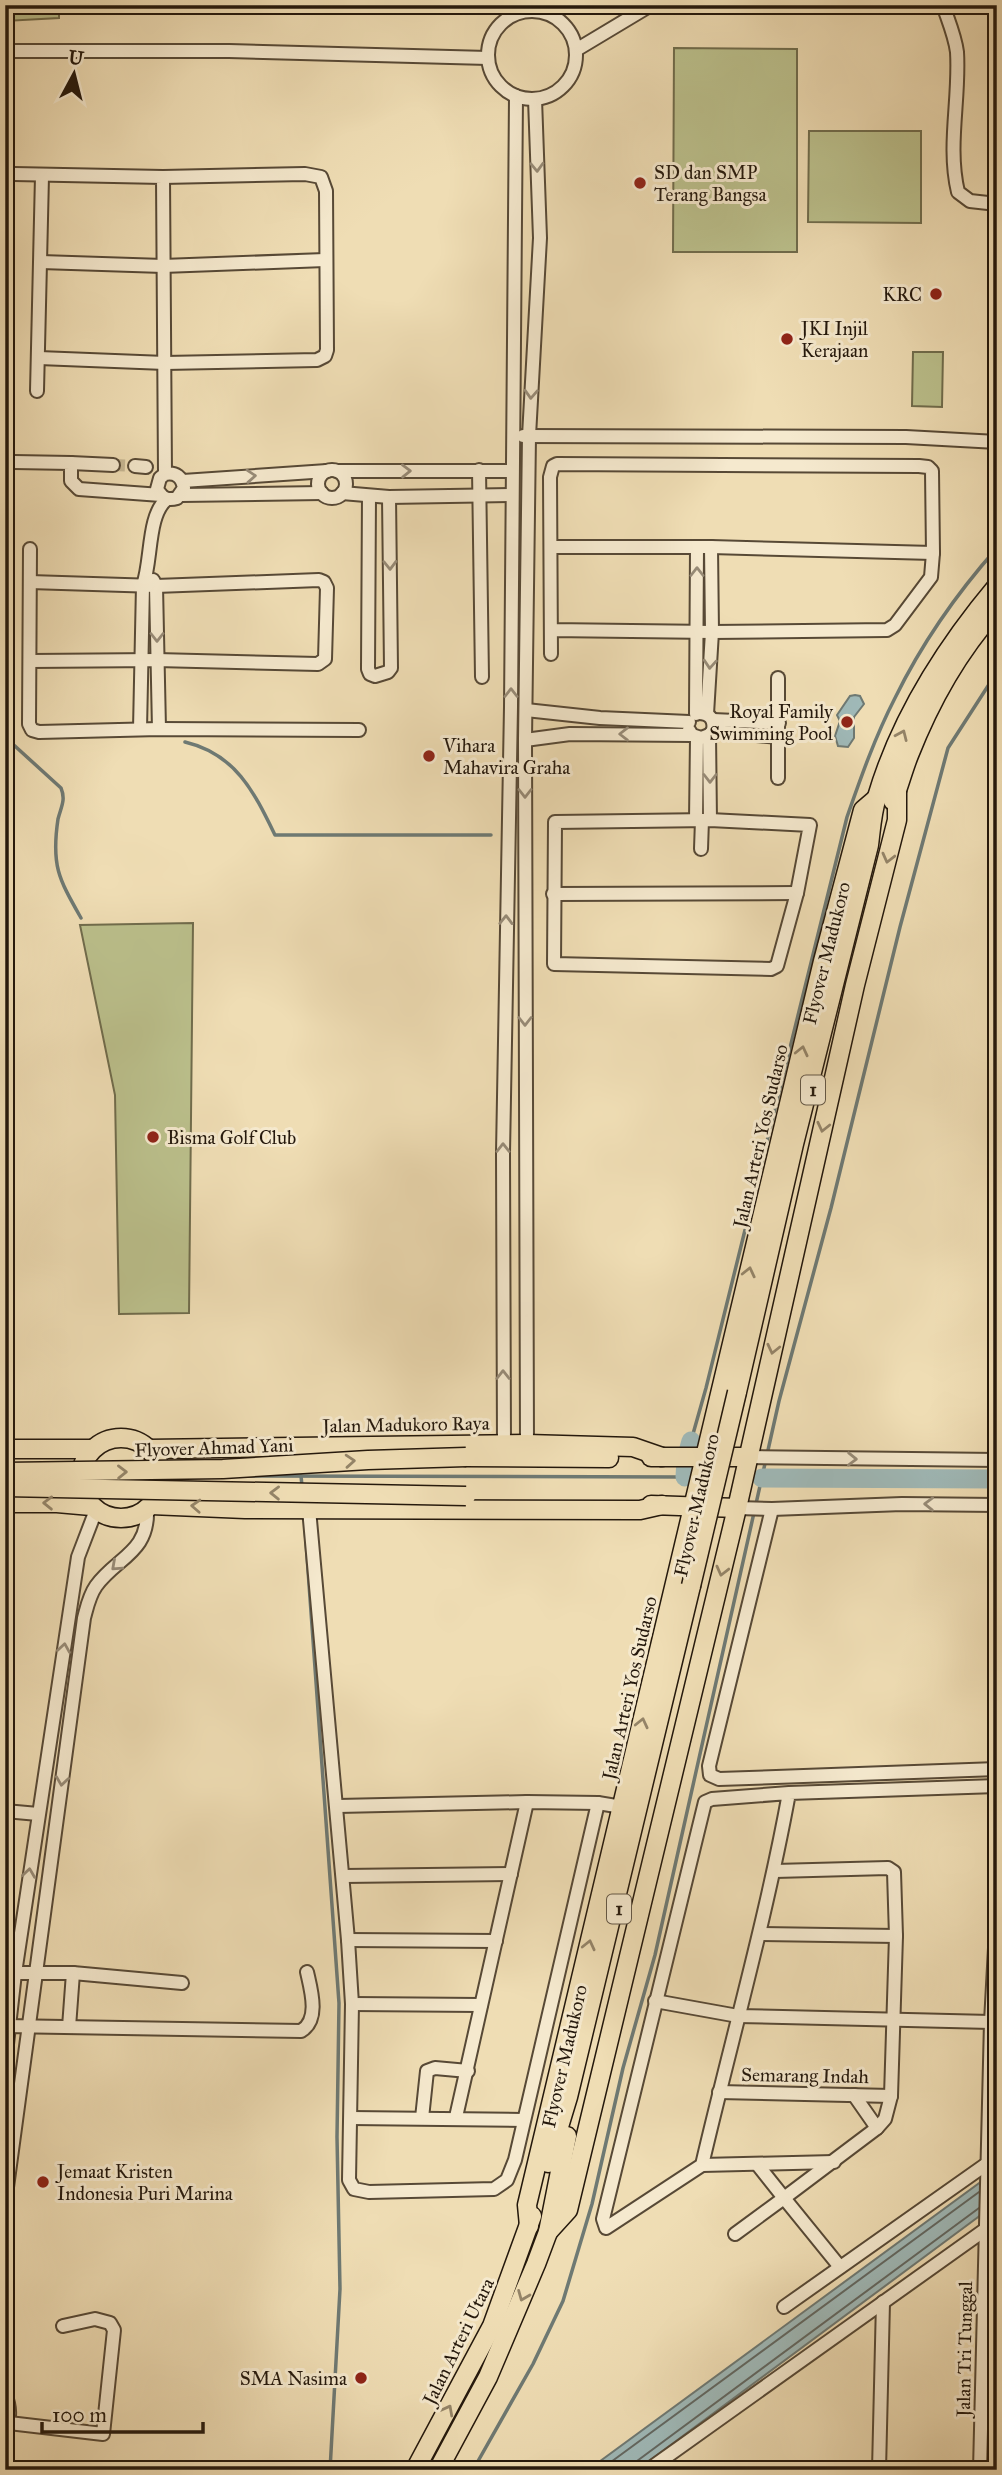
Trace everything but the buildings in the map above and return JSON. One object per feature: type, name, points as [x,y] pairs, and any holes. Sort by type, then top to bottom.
[{"type":"highway","name":"1","points":[[877,798],[899,740],[921,695],[960,632],[997,586]]},
{"type":"highway","name":"1","points":[[897,791],[907,758],[929,712],[957,662],[997,608]]},
{"type":"highway","name":"Flyover Madukoro","points":[[548,2232],[575,2098],[799,1145],[875,846],[897,791]]},
{"type":"highway","points":[[548,2232],[568,2210],[744,1508],[855,985],[897,820],[897,791]]},
{"type":"highway","name":"Flyover Madukoro","points":[[740,1393],[794,1144],[869,845],[877,798]]},
{"type":"highway","name":"Jalan Arteri Yos Sudarso","points":[[529,2226],[527,2205],[823,961],[863,810],[877,798]]},
{"type":"highway","points":[[123,1437],[149,1449],[161,1470],[152,1503],[135,1516],[121,1518],[108,1516],[90,1502],[80,1479],[82,1467],[92,1449],[102,1442],[123,1437]]},
{"type":"highway","name":"Jalan Madukoro Raya","points":[[149,1449],[527,1444],[633,1447],[665,1457]]},
{"type":"highway","points":[[5,1449],[92,1449]]},
{"type":"highway","name":"Jalan Madukoro Raya","points":[[466,1457],[756,1457]]},
{"type":"highway","name":"Flyover Ahmad Yani","points":[[5,1472],[223,1469],[466,1457]]},
{"type":"highway","name":"Flyover Ahmad Yani","points":[[5,1487],[466,1496],[662,1505]]},
{"type":"highway","points":[[5,1503],[90,1502]]},
{"type":"highway","points":[[152,1503],[301,1509],[648,1510],[662,1505],[744,1508]]},
{"type":"highway","name":"Flyover Madukoro","points":[[529,2226],[568,2097],[694,1587]]},
{"type":"highway","name":"Jalan Arteri Utara","points":[[415,2470],[492,2326],[529,2226]]},
{"type":"highway","name":"Jalan Arteri Utara","points":[[438,2470],[488,2377],[548,2232]]},
{"type":"street","points":[[576,50],[651,5]]},
{"type":"street","points":[[670,5],[681,5]]},
{"type":"street","points":[[943,5],[957,49],[953,159],[958,192],[970,201],[997,204]]},
{"type":"street","points":[[515,10],[554,17],[571,33],[576,50],[576,66],[567,83],[551,95],[535,99],[516,96],[500,85],[490,68],[488,58],[493,35],[515,10]]},
{"type":"street","points":[[5,51],[242,52],[488,58]]},
{"type":"street","points":[[503,1444],[503,1128],[511,694],[516,96]]},
{"type":"street","points":[[527,1444],[525,740],[529,436],[540,238],[535,99]]},
{"type":"street","points":[[14,174],[163,177],[305,174],[321,177],[326,191],[327,350],[321,359],[164,363],[40,358]]},
{"type":"street","points":[[37,391],[40,358],[42,176]]},
{"type":"street","points":[[159,729],[157,660],[148,570],[155,519],[164,497],[158,483],[165,474],[163,177]]},
{"type":"street","points":[[41,262],[163,266],[325,260]]},
{"type":"street","points":[[512,435],[906,438],[997,442]]},
{"type":"street","points":[[14,462],[113,465]]},
{"type":"street","points":[[71,463],[71,481],[79,489],[172,500],[181,495],[512,495]]},
{"type":"street","points":[[551,630],[887,630],[895,625],[931,577],[933,475],[928,467],[919,466],[557,464],[553,466],[550,477],[551,654]]},
{"type":"street","points":[[479,470],[482,677]]},
{"type":"street","points":[[183,481],[332,471],[512,471]]},
{"type":"street","points":[[322,493],[318,484],[322,474],[332,471]]},
{"type":"street","points":[[332,471],[344,479],[341,493]]},
{"type":"street","points":[[165,474],[179,475],[184,488],[181,495]]},
{"type":"street","points":[[369,496],[368,668],[370,674],[375,676],[388,673],[391,668],[389,497]]},
{"type":"street","points":[[551,547],[711,547],[933,553]]},
{"type":"street","points":[[697,547],[697,631],[702,726],[701,849]]},
{"type":"street","points":[[702,726],[712,632],[711,547]]},
{"type":"street","points":[[30,549],[29,724],[32,730],[359,730]]},
{"type":"street","points":[[30,582],[150,585],[319,580],[324,582],[327,588],[325,659],[320,664],[157,660],[30,661]]},
{"type":"street","points":[[140,729],[141,660],[150,585]]},
{"type":"street","points":[[778,678],[778,778]]},
{"type":"street","points":[[526,710],[702,726],[778,737]]},
{"type":"street","points":[[568,715],[568,735]]},
{"type":"street","points":[[600,718],[600,734]]},
{"type":"street","points":[[525,740],[702,726],[779,723]]},
{"type":"street","points":[[703,820],[810,825],[797,893],[777,966],[771,969],[555,965],[552,959],[555,822],[703,820]]},
{"type":"street","points":[[553,894],[797,893]]},
{"type":"street","name":"Jalan Madukoro Raya","points":[[756,1457],[997,1460]]},
{"type":"street","points":[[5,2063],[10,1973],[78,1557],[90,1502]]},
{"type":"street","points":[[5,2202],[11,2119],[29,2027],[88,1600],[99,1582],[140,1543],[152,1503]]},
{"type":"street","points":[[744,1508],[902,1504],[997,1505]]},
{"type":"street","points":[[301,1509],[338,1806],[344,1876],[352,2004],[349,2180],[354,2189],[369,2192],[498,2188],[511,2173],[598,1803]]},
{"type":"street","points":[[770,1509],[709,1766],[710,1775],[719,1779],[997,1769]]},
{"type":"street","points":[[834,2162],[702,2165],[609,2228],[604,2227],[603,2219],[704,1805],[712,1799],[789,1793],[997,1786]]},
{"type":"street","points":[[702,2165],[761,1934],[789,1793]]},
{"type":"street","points":[[338,1806],[527,1802],[598,1803],[622,1807]]},
{"type":"street","points":[[456,2117],[527,1802]]},
{"type":"street","points":[[5,1811],[38,1814]]},
{"type":"street","points":[[734,2234],[877,2128],[885,2119],[891,2096],[896,1936],[895,1874],[891,1868],[775,1871]]},
{"type":"street","points":[[344,1876],[511,1874]]},
{"type":"street","points":[[784,2307],[988,2168],[990,2022],[997,1911]]},
{"type":"street","points":[[761,1934],[896,1936]]},
{"type":"street","points":[[348,1940],[496,1941]]},
{"type":"street","points":[[7,2026],[301,2031],[309,2025],[313,2016],[307,1972]]},
{"type":"street","points":[[10,1973],[73,1973],[183,1983]]},
{"type":"street","points":[[69,2027],[73,1973]]},
{"type":"street","points":[[655,2001],[738,2016],[990,2022]]},
{"type":"street","points":[[352,2004],[481,2005]]},
{"type":"street","points":[[422,2118],[428,2071],[435,2068],[468,2071]]},
{"type":"street","name":"Semarang Indah","points":[[719,2092],[891,2096]]},
{"type":"street","points":[[855,2095],[877,2128]]},
{"type":"street","points":[[351,2118],[523,2119]]},
{"type":"street","points":[[757,2164],[841,2267]]},
{"type":"street","name":"Jalan Tri Tunggal","points":[[980,2470],[988,2168]]},
{"type":"street","points":[[648,2470],[986,2229]]},
{"type":"street","points":[[879,2470],[883,2302]]},
{"type":"street","points":[[5,2393],[10,2408],[7,2427],[103,2434],[114,2330],[110,2323],[95,2319],[62,2326]]},
{"type":"green space","points":[[5,5],[59,5],[59,18],[5,21]]},
{"type":"green space","points":[[674,48],[797,49],[797,252],[673,252]]},
{"type":"green space","points":[[809,131],[921,131],[921,223],[808,222]]},
{"type":"green space","points":[[913,352],[943,352],[942,407],[912,406]]},
{"type":"green space","name":"Bisma Golf Club","points":[[193,923],[189,1313],[119,1314],[115,1095],[80,925]]},
{"type":"water","name":"Royal Family Swimming Pool","points":[[850,696],[860,696],[864,704],[854,717],[854,738],[848,747],[838,746],[835,736],[840,721],[837,715]]},
{"type":"water","points":[[997,2170],[997,2203],[637,2470],[588,2470]]},
{"type":"waterway","points":[[691,1441],[847,817],[875,742],[905,678],[941,620],[997,548]]},
{"type":"waterway","points":[[473,2470],[533,2364],[563,2301],[592,2204],[623,2068],[655,1955],[779,1401],[831,1208],[900,927],[948,748],[997,672]]},
{"type":"waterway","points":[[5,737],[61,788],[63,800],[56,835],[56,861],[62,882],[81,918]]},
{"type":"waterway","points":[[185,742],[203,748],[230,765],[251,790],[275,835],[491,835]]},
{"type":"waterway","points":[[685,1477],[691,1441]]},
{"type":"waterway","points":[[243,1476],[685,1477]]},
{"type":"waterway","points":[[301,1476],[302,1486]]},
{"type":"waterway","points":[[762,1478],[997,1479]]},
{"type":"waterway","points":[[305,1528],[339,2003],[337,2137],[340,2289],[330,2470]]},
{"type":"tunnel","points":[[113,465],[135,466]]},
{"type":"place","name":"SD dan SMP Terang Bangsa","points":[[640,183]]},
{"type":"place","name":"KRC","points":[[936,294]]},
{"type":"place","name":"JKI Injil Kerajaan","points":[[787,339]]},
{"type":"place","name":"Royal Family Swimming Pool","points":[[847,722]]},
{"type":"place","name":"Vihara Mahavira Graha","points":[[429,756]]},
{"type":"place","name":"Bisma Golf Club","points":[[153,1137]]},
{"type":"place","name":"Jemaat Kristen Indonesia Puri Marina","points":[[43,2182]]},
{"type":"place","name":"SMA Nasima","points":[[361,2378]]}]
